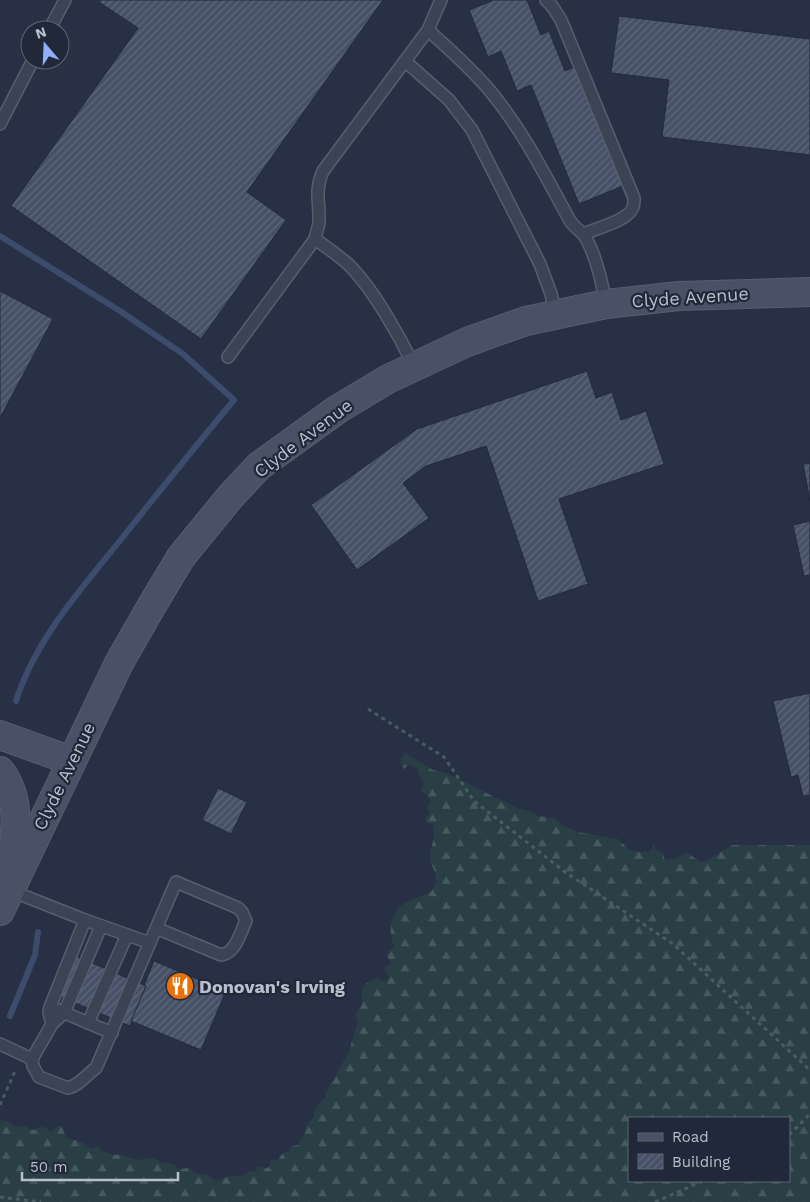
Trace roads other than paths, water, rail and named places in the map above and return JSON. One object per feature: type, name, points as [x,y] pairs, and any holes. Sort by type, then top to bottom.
[{"type":"street","name":"Clyde Avenue","points":[[5,900],[119,664],[151,607],[181,557],[230,497],[259,466],[363,394],[414,366],[467,342],[526,321],[606,304],[679,296],[810,292]]},
{"type":"street","points":[[0,735],[72,761]]},
{"type":"street","points":[[0,771],[10,786],[16,818],[13,852],[5,900]]},
{"type":"lane","points":[[54,20],[65,0]]},
{"type":"lane","points":[[228,358],[315,239],[319,223],[318,181],[323,171],[428,30],[440,0]]},
{"type":"lane","points":[[546,0],[561,20],[634,198],[634,206],[630,213],[623,218],[583,234]]},
{"type":"lane","points":[[428,30],[474,73],[495,98],[537,159],[573,226],[583,234],[602,281],[606,304]]},
{"type":"lane","points":[[405,62],[449,100],[472,130],[540,264],[556,314]]},
{"type":"lane","points":[[0,124],[28,70]]},
{"type":"lane","points":[[315,239],[360,277],[393,326],[414,366]]},
{"type":"lane","points":[[0,1044],[27,1056],[39,1077],[62,1087],[74,1086],[96,1068],[112,1033],[156,928],[176,882],[238,908],[246,920],[234,948],[220,955],[156,928]]},
{"type":"lane","points":[[5,900],[85,920],[150,943]]},
{"type":"lane","points":[[52,1024],[49,1013],[50,1007],[85,920]]},
{"type":"lane","points":[[27,1056],[52,1024],[64,1013],[101,926]]},
{"type":"lane","points":[[88,1024],[127,935]]},
{"type":"lane","points":[[50,1007],[112,1033]]},
{"type":"waterway","points":[[0,236],[120,311],[183,354],[234,400],[60,617],[34,658],[16,701]]},
{"type":"waterway","points":[[10,1016],[35,955],[38,932]]},
{"type":"place","name":"Donovan's Irving","points":[[180,986]]}]
